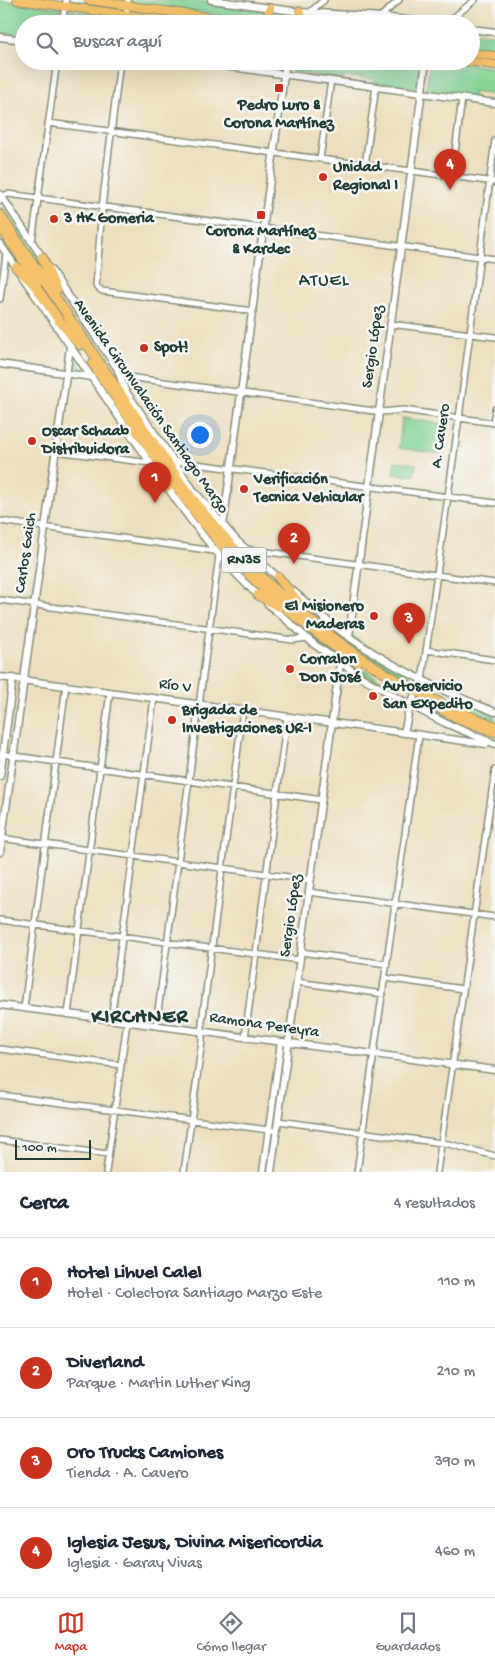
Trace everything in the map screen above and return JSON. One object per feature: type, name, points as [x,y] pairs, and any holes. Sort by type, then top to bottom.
[{"type":"highway","name":"Avenida Circunvalación Santiago Marzo","points":[[0,215],[91,350],[118,400],[175,486],[226,550],[262,586],[323,638],[370,670],[416,693],[493,724]]},
{"type":"highway","name":"Avenida Circunvalación Santiago Marzo","points":[[0,226],[80,345],[106,377],[180,482],[230,545],[276,590],[321,629],[441,709],[495,734]]},
{"type":"highway","points":[[42,257],[54,285],[81,328],[91,350]]},
{"type":"highway","points":[[16,267],[34,284],[56,316],[80,345]]},
{"type":"highway","points":[[118,400],[130,426],[158,468],[166,487]]},
{"type":"highway","points":[[278,577],[307,612],[354,652]]},
{"type":"highway","points":[[258,595],[279,607],[308,630],[323,638]]},
{"type":"main road","points":[[17,0],[65,3],[133,15]]},
{"type":"main road","points":[[88,0],[128,3],[199,15]]},
{"type":"main road","points":[[269,15],[270,5]]},
{"type":"main road","points":[[299,11],[301,15]]},
{"type":"main road","points":[[480,54],[495,56]]},
{"type":"main road","points":[[480,63],[495,65]]},
{"type":"street","points":[[212,0],[270,5],[299,11],[352,15]]},
{"type":"street","points":[[310,12],[324,0]]},
{"type":"street","points":[[382,15],[399,0]]},
{"type":"street","points":[[456,15],[475,0]]},
{"type":"street","points":[[126,14],[128,3]]},
{"type":"street","points":[[480,30],[495,32]]},
{"type":"street","points":[[0,37],[15,39]]},
{"type":"street","points":[[32,242],[55,70]]},
{"type":"street","points":[[119,70],[102,207],[95,280],[97,288],[104,292],[253,311]]},
{"type":"street","points":[[255,70],[495,103]]},
{"type":"street","points":[[223,526],[285,70]]},
{"type":"street","name":"Sergio López","points":[[349,636],[425,70]]},
{"type":"street","points":[[320,159],[330,80]]},
{"type":"street","points":[[365,164],[376,86]]},
{"type":"street","points":[[452,176],[462,98]]},
{"type":"street","points":[[48,123],[492,181]]},
{"type":"street","name":"A. Cavero","points":[[404,733],[410,705],[422,680],[492,181],[495,140]]},
{"type":"street","points":[[495,259],[9,194],[5,195],[1,200],[32,242],[117,368],[124,388],[194,492],[223,526],[246,549],[318,612],[349,636],[392,664],[422,680],[457,697],[495,712]]},
{"type":"street","points":[[0,244],[166,487],[217,553],[258,595],[307,638],[340,663],[410,705],[495,745]]},
{"type":"street","points":[[0,299],[6,254]]},
{"type":"street","points":[[390,324],[495,337]]},
{"type":"street","name":"Carlos Gaich","points":[[0,852],[70,347]]},
{"type":"street","points":[[0,364],[91,377],[121,376],[379,411],[403,410],[494,423],[495,409]]},
{"type":"street","points":[[56,451],[150,463]]},
{"type":"street","points":[[174,461],[495,504]]},
{"type":"street","points":[[0,521],[217,553]]},
{"type":"street","points":[[246,549],[495,583]]},
{"type":"street","points":[[156,1026],[209,629],[217,553]]},
{"type":"street","points":[[0,600],[293,640],[307,638]]},
{"type":"street","points":[[426,650],[495,660]]},
{"type":"street","name":"Sergio López","points":[[271,1172],[340,663]]},
{"type":"street","name":"Río V","points":[[0,676],[495,745]]},
{"type":"street","points":[[0,776],[1,755],[13,678]]},
{"type":"street","points":[[24,1008],[66,686]]},
{"type":"street","points":[[68,1014],[110,692]]},
{"type":"street","points":[[112,1020],[154,698]]},
{"type":"street","points":[[184,1172],[243,710]]},
{"type":"street","points":[[245,1037],[287,716]]},
{"type":"street","points":[[357,1172],[419,735]]},
{"type":"street","points":[[1,755],[322,800]]},
{"type":"street","points":[[437,1172],[495,770]]},
{"type":"street","points":[[1,838],[133,854],[311,880]]},
{"type":"street","points":[[309,892],[495,917]]},
{"type":"street","points":[[0,920],[256,954],[387,964]]},
{"type":"street","points":[[385,978],[463,989]]},
{"type":"street","points":[[297,982],[383,994]]},
{"type":"street","name":"Ramona Pereyra","points":[[0,1005],[495,1070]]},
{"type":"street","points":[[106,1172],[127,1022]]},
{"type":"street","points":[[263,1172],[281,1042]]},
{"type":"street","points":[[0,1049],[121,1065]]},
{"type":"street","points":[[0,1096],[277,1131]]},
{"type":"street","points":[[278,1121],[441,1143],[495,1156]]},
{"type":"street","points":[[0,1140],[108,1154]]},
{"type":"green space","points":[[0,0],[60,9],[59,15],[15,15],[15,35],[0,33]]},
{"type":"green space","points":[[72,0],[122,7],[122,11],[70,4]]},
{"type":"green space","points":[[132,0],[191,0],[265,11],[263,15],[218,15],[132,3]]},
{"type":"green space","points":[[69,10],[106,15],[67,15]]},
{"type":"green space","points":[[132,10],[171,15],[152,15],[132,12]]},
{"type":"green space","points":[[480,32],[495,35],[495,53],[480,51]]},
{"type":"green space","points":[[480,66],[495,68],[495,95],[472,92],[475,97],[426,90],[429,70],[480,70]]},
{"type":"green space","points":[[290,70],[421,70],[419,86],[415,89],[377,84],[373,79],[343,76],[345,80],[292,72]]},
{"type":"green space","points":[[4,208],[39,258],[48,281],[0,210]]},
{"type":"green space","points":[[52,278],[112,365],[110,372],[59,290]]},
{"type":"green space","points":[[73,356],[84,371],[84,372],[71,370]]},
{"type":"green space","points":[[402,418],[445,424],[441,454],[399,448]]},
{"type":"green space","points":[[395,461],[416,464],[414,476],[393,474]]},
{"type":"green space","points":[[162,472],[274,600],[256,590],[234,569],[171,490]]},
{"type":"green space","points":[[300,600],[413,678],[414,684],[360,653],[310,613]]},
{"type":"green space","points":[[273,605],[309,634],[408,697],[402,698],[351,667],[320,645]]},
{"type":"green space","points":[[427,686],[495,715],[495,720],[461,709],[422,689]]},
{"type":"green space","points":[[418,701],[470,728],[495,738],[495,742],[420,707]]},
{"type":"place","name":"Pedro Luro & Corona Martínez","points":[[279,88]]},
{"type":"place","name":"Unidad Regional I","points":[[323,177]]},
{"type":"place","name":"Iglesia Jesus, Divina Misericordia","points":[[450,190]]},
{"type":"place","name":"Corona Martínez & Kardec","points":[[261,215]]},
{"type":"place","name":"3 HK Gomeria","points":[[54,219]]},
{"type":"place","name":"Spot!","points":[[144,348]]},
{"type":"place","name":"Oscar Schaab Distribuidora","points":[[32,441]]},
{"type":"place","name":"Verificación Tecnica Vehicular","points":[[244,489]]},
{"type":"place","name":"Hotel Lihuel Calel","points":[[155,503]]},
{"type":"place","name":"Diverland","points":[[294,564]]},
{"type":"place","name":"El Misionero Maderas","points":[[374,616]]},
{"type":"place","name":"Oro Trucks Camiones","points":[[409,644]]},
{"type":"place","name":"Corralon Don José","points":[[290,669]]},
{"type":"place","name":"Autoservicio San Expedito","points":[[373,696]]},
{"type":"place","name":"Brigada de Investigaciones UR-I","points":[[172,720]]},
{"type":"district","name":"ATUEL","points":[[324,281]]},
{"type":"district","name":"KIRCHNER","points":[[140,1018]]}]
